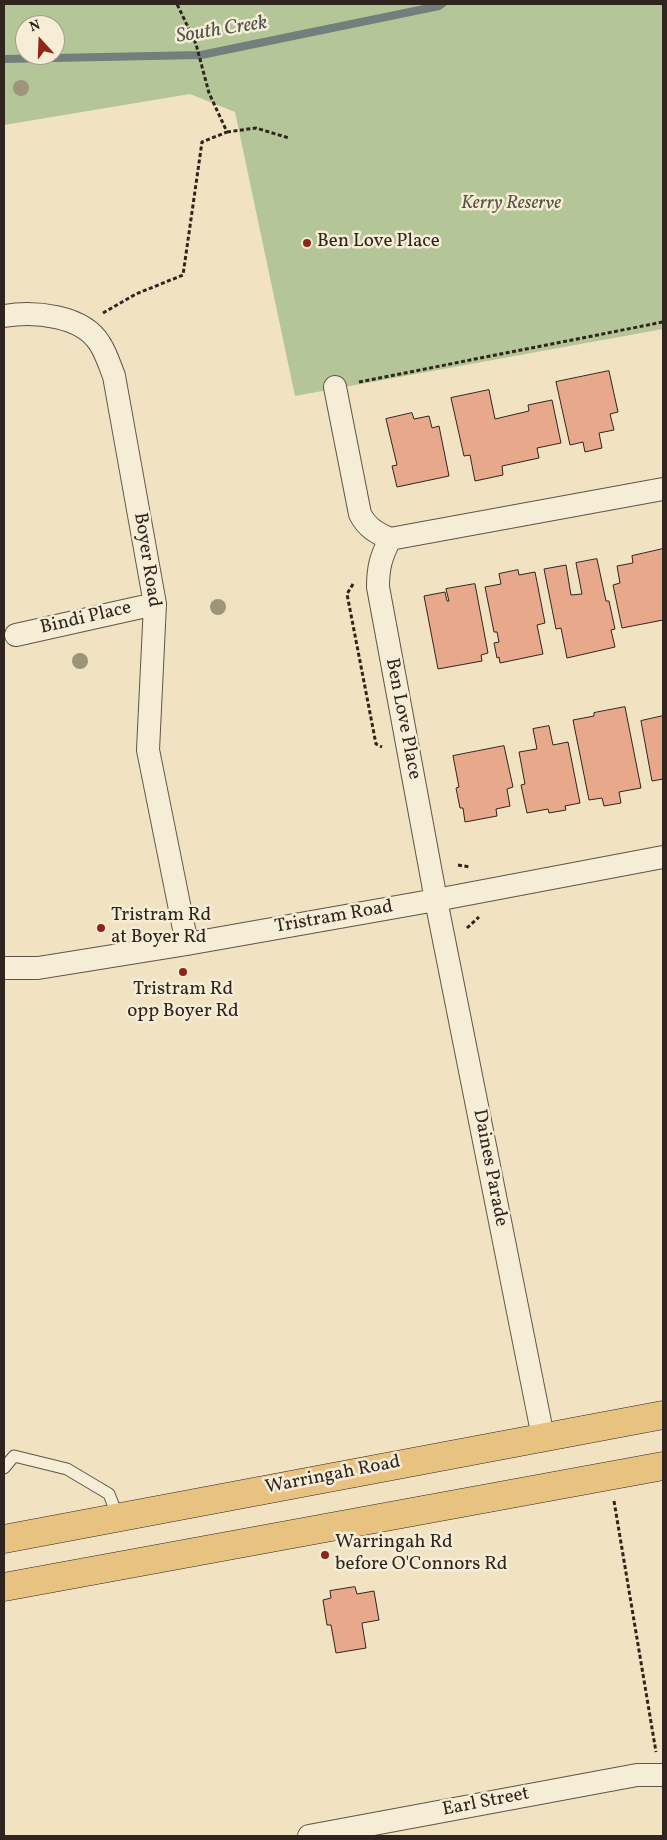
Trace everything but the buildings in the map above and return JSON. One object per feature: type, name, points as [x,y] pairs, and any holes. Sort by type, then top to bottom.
[{"type":"highway","name":"Warringah Road","points":[[4,1539],[663,1415]]},
{"type":"highway","points":[[4,1587],[663,1466]]},
{"type":"street","name":"Boyer Road","points":[[4,316],[50,315],[80,325],[100,343],[114,376],[155,604],[148,750],[187,944]]},
{"type":"street","points":[[334,387],[360,514],[366,525],[375,532],[390,539],[663,489]]},
{"type":"street","name":"Ben Love Place","points":[[390,539],[378,568],[378,587],[436,900]]},
{"type":"street","name":"Bindi Place","points":[[16,635],[155,604]]},
{"type":"street","name":"Tristram Road","points":[[4,968],[38,968],[187,944],[663,857]]},
{"type":"street","name":"Daines Parade","points":[[436,900],[543,1437]]},
{"type":"street","name":"Earl Street","points":[[309,1836],[637,1775],[662,1775]]},
{"type":"lane","points":[[4,1468],[14,1456],[67,1469],[109,1494],[118,1517]]},
{"type":"path","points":[[177,4],[196,44],[209,93],[227,132]]},
{"type":"path","points":[[80,325],[136,294],[183,275],[202,142],[227,132],[256,128],[288,138]]},
{"type":"path","points":[[356,383],[663,322]]},
{"type":"path","points":[[467,929],[486,912]]},
{"type":"path","points":[[614,1501],[662,1775]]},
{"type":"green space","name":"Kerry Reserve","points":[[4,4],[663,4],[663,329],[295,396],[235,112],[190,94],[4,125]]},
{"type":"waterway","name":"South Creek","points":[[4,59],[201,55],[442,4]]},
{"type":"place","name":"Ben Love Place","points":[[307,243]]},
{"type":"place","name":"Tristram Rd at Boyer Rd","points":[[101,928]]},
{"type":"place","name":"Tristram Rd opp Boyer Rd","points":[[183,972]]},
{"type":"place","name":"Warringah Rd before O'Connors Rd","points":[[325,1555]]}]
